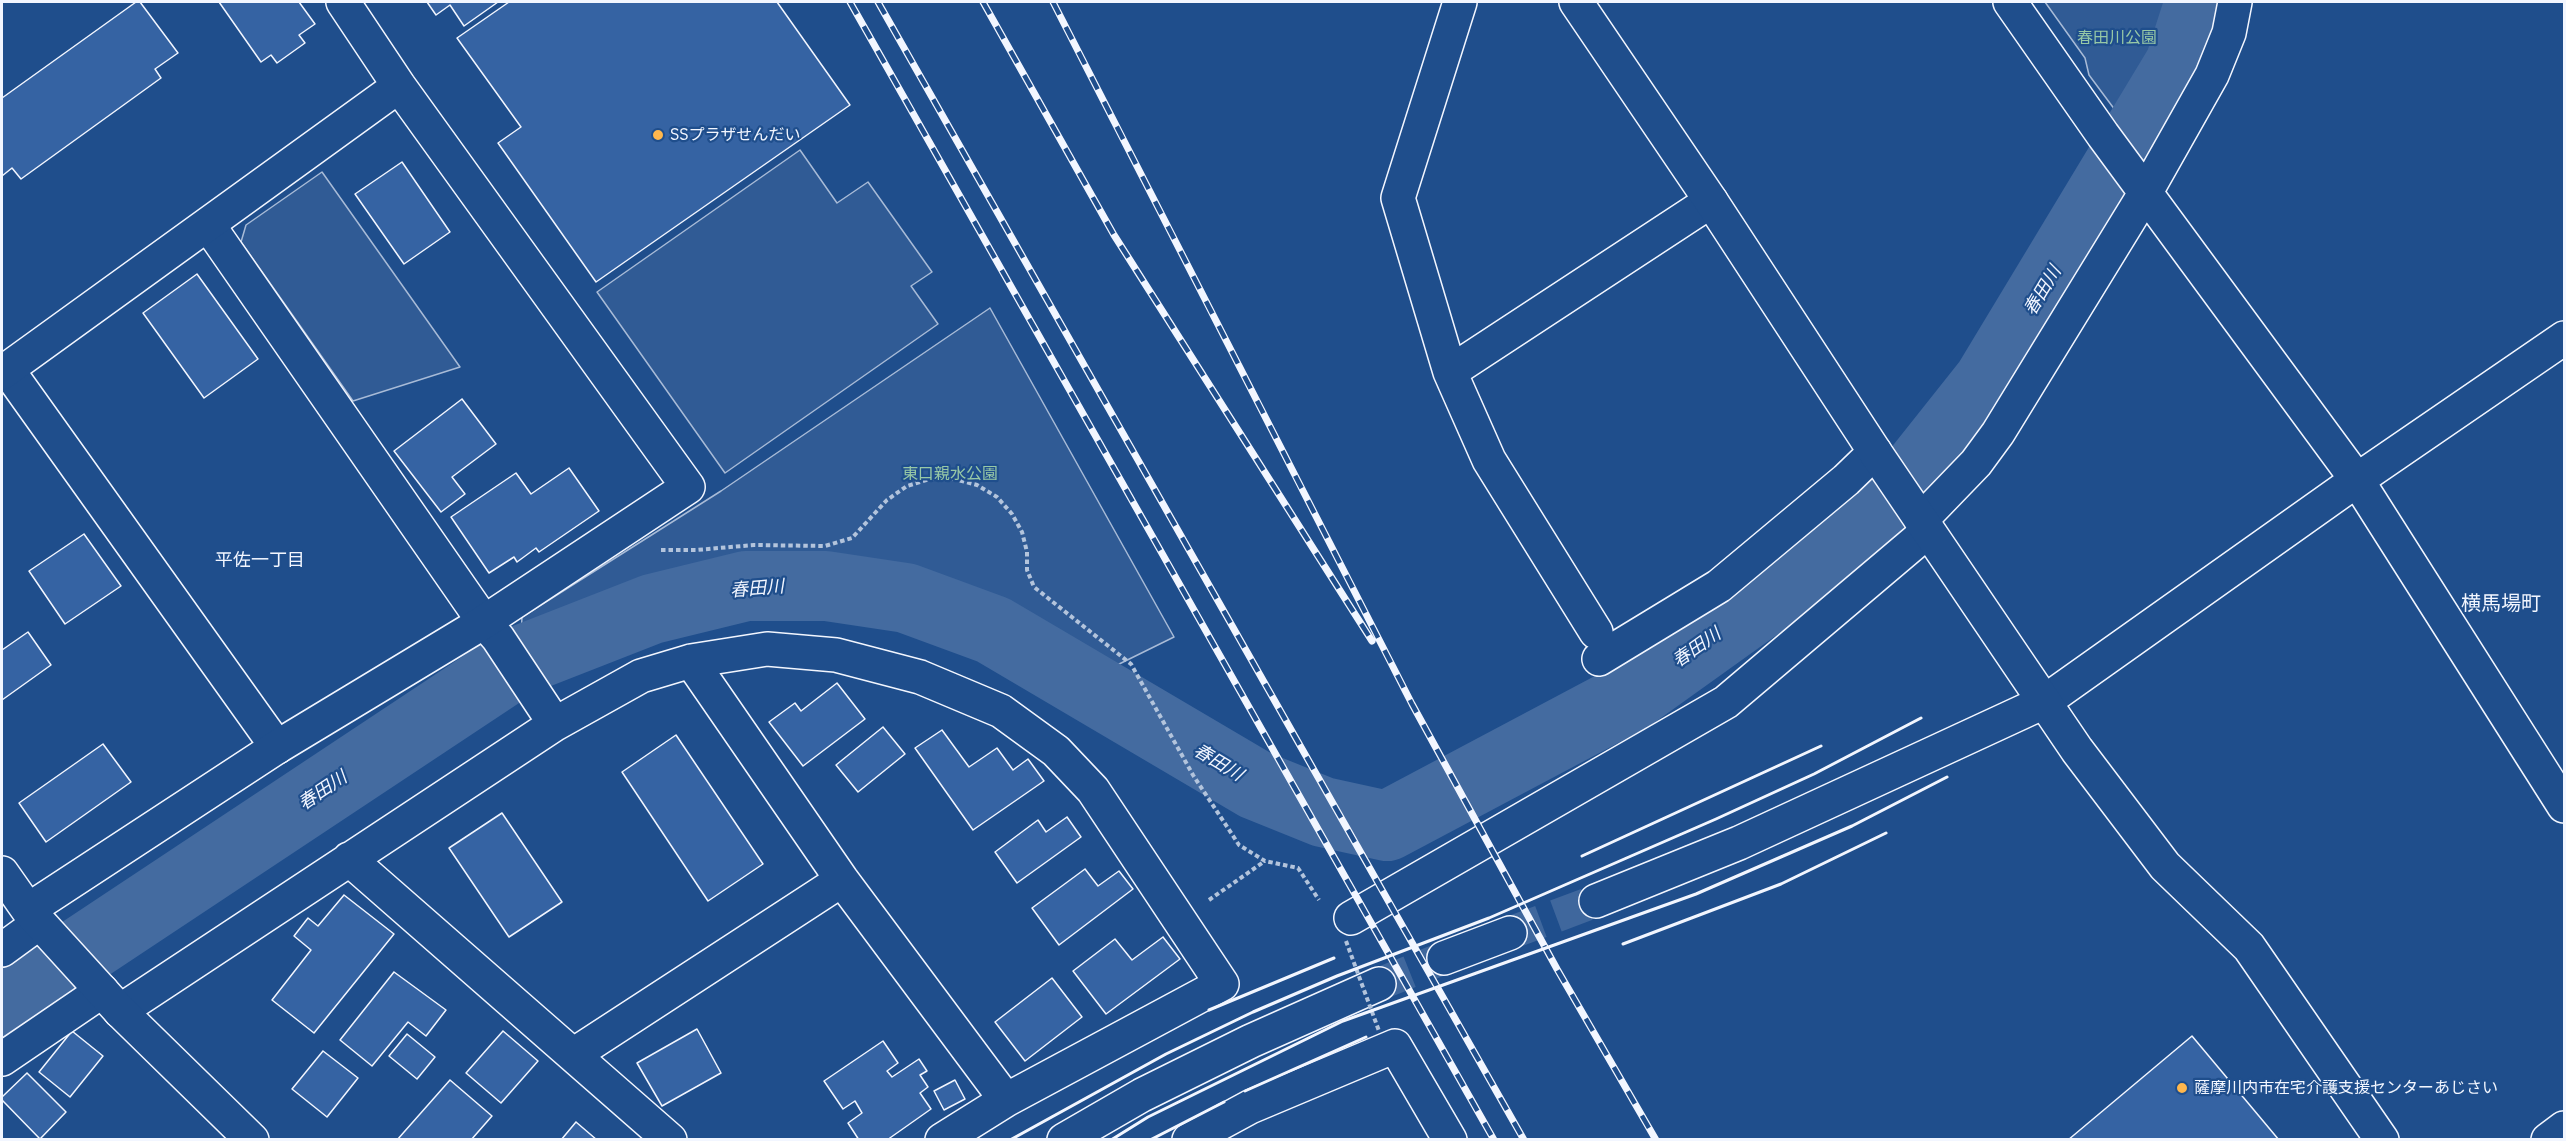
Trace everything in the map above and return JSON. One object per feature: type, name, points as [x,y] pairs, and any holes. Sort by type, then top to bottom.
[{"type":"street","points":[[2,950],[38,921],[277,747],[491,630],[688,487],[399,86],[343,2]]},
{"type":"street","points":[[1460,2],[1398,198],[1450,372],[1489,460],[1597,645],[1719,586],[1846,480],[1878,458]]},
{"type":"street","points":[[1576,2],[1711,201],[1878,458],[2077,750],[2165,866],[2249,947],[2382,1140]]},
{"type":"street","points":[[2010,2],[2103,135],[2357,480],[2565,806]]},
{"type":"street","points":[[1340,922],[1726,702],[1921,520],[1976,463],[1998,433],[2141,185],[2212,75],[2229,33],[2235,2]]},
{"type":"street","points":[[277,747],[4,371],[399,86]]},
{"type":"street","points":[[1450,372],[1711,201]]},
{"type":"street","points":[[208,226],[555,724]]},
{"type":"street","points":[[1596,901],[1738,843],[1859,789],[1957,740],[2044,702],[2357,480],[2565,338]]},
{"type":"street","points":[[2,1059],[105,995],[348,859],[555,724],[641,676],[691,661],[767,650],[836,655],[920,677],[1001,711],[1056,751],[1093,790],[1222,984],[1006,1100],[942,1140]]},
{"type":"street","points":[[691,661],[842,880],[1006,1100]]},
{"type":"street","points":[[348,859],[670,1140]]},
{"type":"street","points":[[2,873],[38,921],[105,995],[252,1140]]},
{"type":"street","points":[[573,1054],[842,880]]},
{"type":"street","points":[[1444,958],[1510,933]]},
{"type":"street","points":[[1064,1140],[1142,1095],[1251,1041],[1379,984]]},
{"type":"street","points":[[1189,1140],[1250,1107],[1395,1046],[1449,1140]]},
{"type":"street","points":[[2548,1140],[2565,1128]]},
{"type":"path","points":[[650,550],[696,550],[754,545],[825,546],[852,538],[887,500],[908,486],[930,479],[954,479],[977,485],[1005,505],[1022,532],[1027,570],[1034,587],[1131,664],[1193,775],[1239,845],[1265,861],[1298,868],[1340,922],[1379,1031]]},
{"type":"path","points":[[1180,920],[1265,861]]},
{"type":"shaded area","name":"春田川公園","points":[[2045,2],[2170,2],[2168,18],[2143,68],[2115,110],[2089,75],[2085,58]]},
{"type":"shaded area","points":[[800,150],[837,203],[868,182],[932,272],[911,286],[938,324],[725,473],[597,292]]},
{"type":"shaded area","points":[[322,172],[460,367],[353,401],[241,242],[246,225]]},
{"type":"shaded area","name":"東口親水公園","points":[[990,308],[1174,637],[1105,671],[970,602],[901,579],[815,566],[741,567],[656,582],[590,608],[527,642],[521,633],[522,617],[721,491]]},
{"type":"building","points":[[136,2],[140,2],[178,53],[155,69],[161,78],[21,179],[12,168],[2,176],[2,98]]},
{"type":"building","points":[[219,2],[299,2],[315,24],[299,35],[305,43],[277,63],[271,55],[261,62]]},
{"type":"building","points":[[427,2],[498,2],[464,26],[450,5],[436,15]]},
{"type":"building","name":"SSプラザせんだい","points":[[509,2],[777,2],[850,105],[596,282],[498,143],[521,127],[457,38]]},
{"type":"building","points":[[402,162],[450,232],[404,264],[355,194]]},
{"type":"building","points":[[197,274],[258,359],[204,398],[143,313]]},
{"type":"building","points":[[462,399],[496,444],[452,477],[465,494],[441,512],[394,451]]},
{"type":"building","points":[[569,468],[599,511],[539,552],[536,548],[517,562],[514,557],[489,573],[451,517],[516,473],[531,494]]},
{"type":"building","points":[[84,534],[121,586],[65,624],[29,571]]},
{"type":"building","points":[[28,632],[51,665],[2,700],[2,650]]},
{"type":"building","points":[[837,683],[865,719],[803,766],[769,722],[795,703],[801,711]]},
{"type":"building","points":[[883,727],[905,754],[858,792],[836,765]]},
{"type":"building","points":[[942,730],[969,767],[997,748],[1013,770],[1028,759],[1044,781],[973,830],[915,748]]},
{"type":"building","points":[[676,735],[763,864],[708,901],[622,772]]},
{"type":"building","points":[[103,744],[131,782],[46,842],[19,803]]},
{"type":"building","points":[[502,813],[562,902],[509,937],[449,848]]},
{"type":"building","points":[[1067,817],[1081,837],[1017,883],[995,852],[1038,820],[1046,832]]},
{"type":"building","points":[[1085,869],[1098,886],[1119,871],[1133,889],[1059,945],[1032,908]]},
{"type":"building","points":[[344,895],[394,934],[314,1033],[272,1000],[311,950],[294,936],[308,918],[318,926]]},
{"type":"building","points":[[1163,937],[1180,959],[1106,1014],[1073,971],[1115,939],[1132,960]]},
{"type":"building","points":[[394,972],[446,1010],[426,1036],[408,1022],[372,1066],[340,1040]]},
{"type":"building","points":[[1052,978],[1082,1017],[1025,1061],[995,1022]]},
{"type":"building","points":[[697,1029],[721,1073],[662,1106],[637,1063]]},
{"type":"building","points":[[72,1031],[103,1056],[70,1097],[39,1072]]},
{"type":"building","points":[[503,1031],[538,1061],[501,1103],[466,1073]]},
{"type":"building","points":[[407,1034],[435,1057],[417,1079],[389,1056]]},
{"type":"building","name":"薩摩川内市在宅介護支援センターあじさい","points":[[2192,1036],[2279,1140],[2068,1140]]},
{"type":"building","points":[[883,1041],[898,1063],[887,1071],[892,1077],[919,1059],[927,1071],[920,1075],[928,1087],[920,1093],[931,1109],[887,1140],[859,1140],[848,1123],[862,1113],[855,1101],[843,1109],[824,1081]]},
{"type":"building","points":[[323,1051],[358,1078],[327,1117],[292,1089]]},
{"type":"building","points":[[27,1073],[66,1112],[40,1139],[2,1100],[2,1097]]},
{"type":"building","points":[[450,1080],[492,1116],[471,1140],[397,1140]]},
{"type":"building","points":[[955,1080],[965,1099],[944,1110],[934,1091]]},
{"type":"building","points":[[576,1122],[597,1140],[561,1140]]},
{"type":"waterway","name":"春田川","points":[[2,1004],[519,661],[652,609],[746,586],[826,586],[906,598],[993,630],[1256,785],[1323,812],[1387,826],[1630,697],[1880,518],[1988,382],[2180,64],[2200,2]]},
{"type":"tunnel","points":[[1510,933],[1596,901]]},
{"type":"tunnel","points":[[1379,984],[1444,958]]},
{"type":"railway","points":[[850,2],[1494,1140]]},
{"type":"railway","points":[[878,2],[1524,1140]]},
{"type":"railway","points":[[983,2],[1114,235],[1372,641]]},
{"type":"railway","points":[[1053,2],[1412,704],[1557,969],[1656,1140]]},
{"type":"wall","points":[[1010,1140],[1166,1054],[1253,1012],[1337,976],[1489,918],[1716,819],[1814,774],[1921,718]]},
{"type":"wall","points":[[1582,856],[1821,746]]},
{"type":"wall","points":[[1111,1140],[1148,1117],[1343,1021],[1696,894],[1852,826],[1947,777]]},
{"type":"wall","points":[[1623,944],[1781,884],[1886,833]]},
{"type":"wall","points":[[1209,1010],[1334,958]]},
{"type":"wall","points":[[1245,1091],[1366,1037]]},
{"type":"wall","points":[[1150,1140],[1224,1102]]},
{"type":"place","name":"SSプラザせんだい","points":[[658,135]]},
{"type":"place","name":"薩摩川内市在宅介護支援センターあじさい","points":[[2182,1088]]},
{"type":"district","name":"平佐一丁目","points":[[260,561]]},
{"type":"district","name":"横馬場町","points":[[2501,604]]}]
